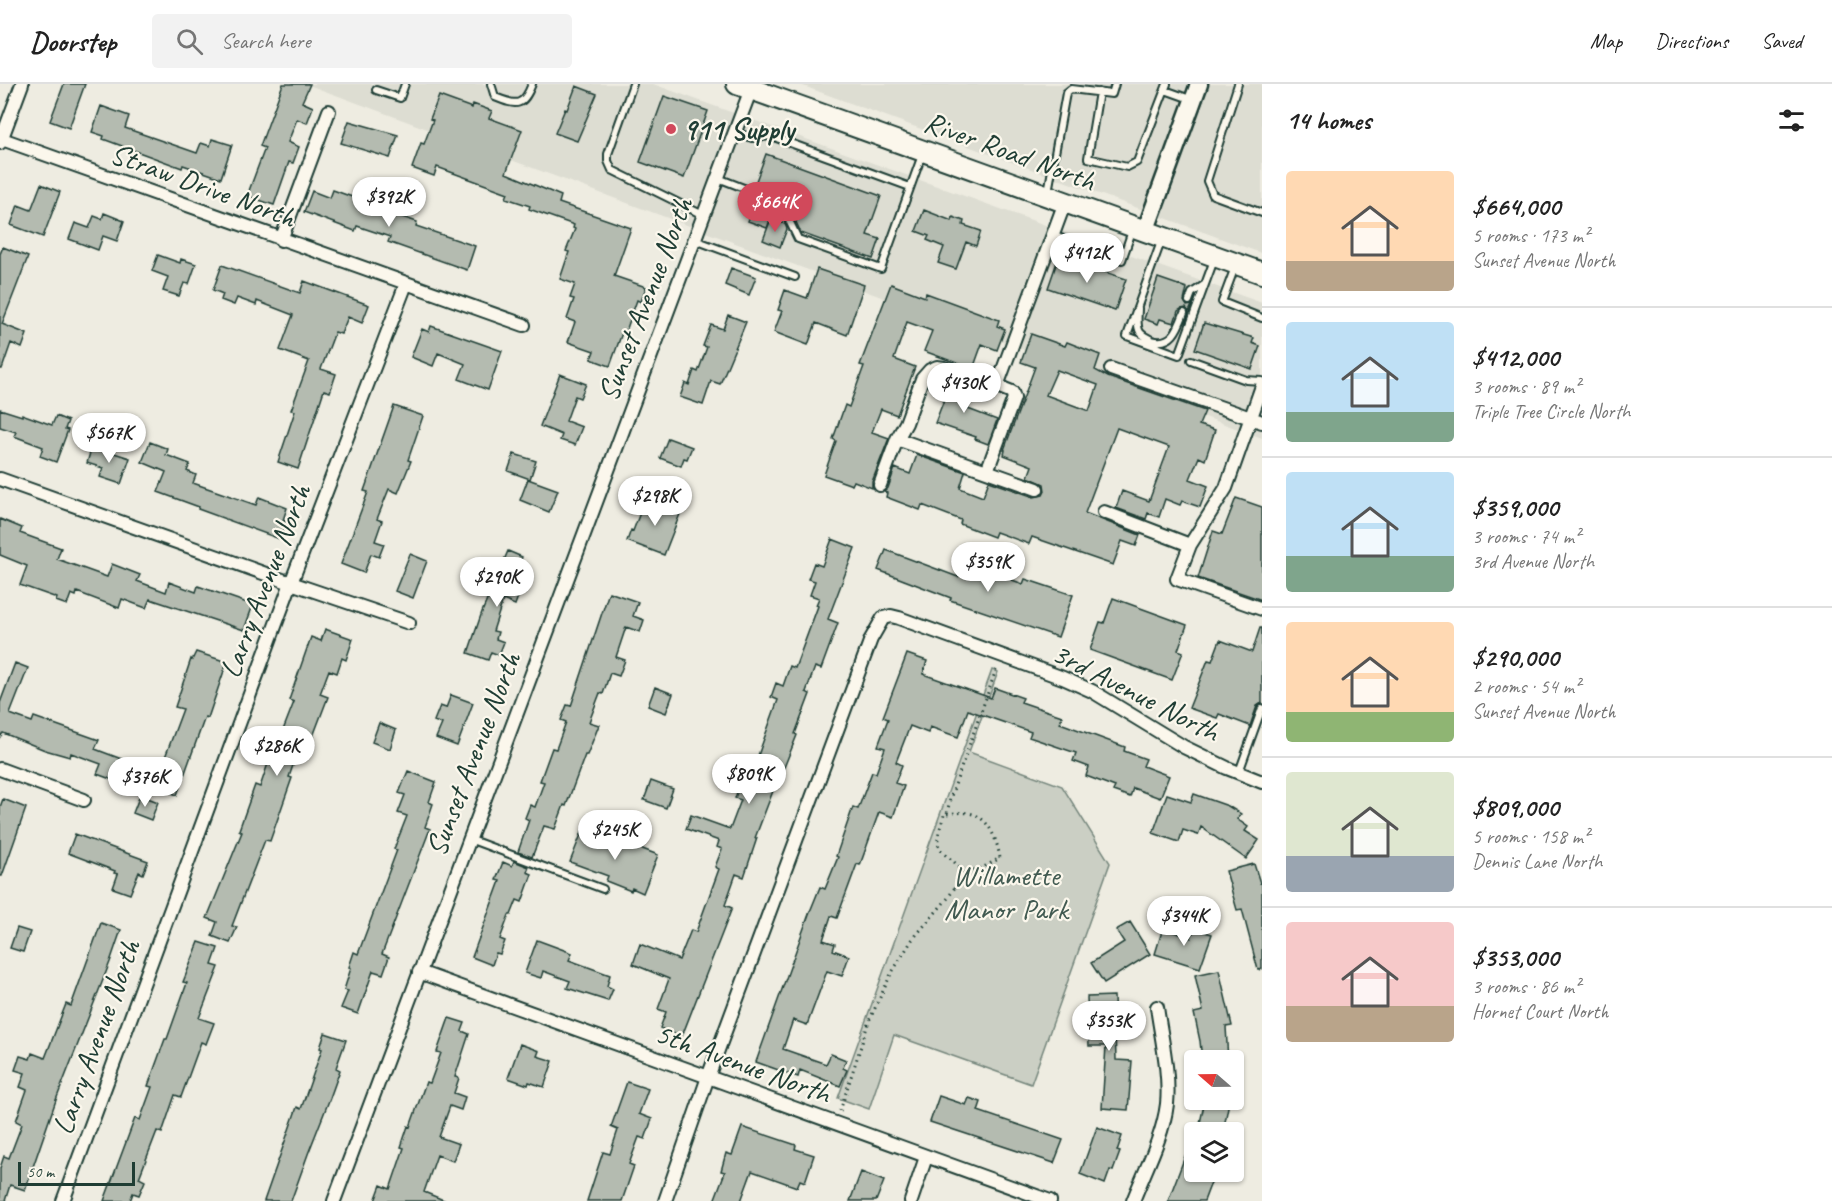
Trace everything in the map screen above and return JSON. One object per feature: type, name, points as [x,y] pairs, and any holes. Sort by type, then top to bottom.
[{"type":"main road","name":"River Road North","points":[[747,86],[1262,273]]},
{"type":"street","points":[[1,141],[22,84]]},
{"type":"street","points":[[1147,233],[1199,84]]},
{"type":"street","name":"Sunset Avenue North","points":[[334,1201],[735,132],[747,86]]},
{"type":"street","points":[[281,240],[329,111]]},
{"type":"street","name":"Straw Drive North","points":[[1,141],[524,325]]},
{"type":"street","points":[[997,386],[1052,235],[1056,199]]},
{"type":"street","name":"Larry Avenue North","points":[[63,1201],[291,583],[406,284]]},
{"type":"street","points":[[880,485],[922,379],[930,370],[937,367],[1012,392],[1014,398],[987,471]]},
{"type":"street","points":[[1111,369],[1256,420]]},
{"type":"street","points":[[1262,386],[1256,420],[1226,488],[1190,545],[1177,579],[1262,609]]},
{"type":"street","points":[[897,439],[1037,489]]},
{"type":"street","points":[[0,479],[291,583],[409,622]]},
{"type":"street","points":[[1104,512],[1190,545]]},
{"type":"street","name":"3rd Avenue North","points":[[708,1077],[871,639],[883,618],[891,616],[899,618],[1092,691],[1184,747],[1262,782]]},
{"type":"street","points":[[0,769],[84,800]]},
{"type":"street","name":"5th Avenue North","points":[[419,972],[1050,1201]]},
{"type":"street","points":[[1133,1201],[1158,1136],[1167,1104],[1157,1007]]},
{"type":"street","points":[[665,1201],[708,1077]]},
{"type":"street","points":[[911,1201],[926,1157]]},
{"type":"lane","points":[[376,90],[400,98],[405,84]]},
{"type":"lane","points":[[491,84],[495,97],[511,104],[521,103],[526,99],[532,84]]},
{"type":"lane","points":[[633,84],[608,154],[612,170],[704,215]]},
{"type":"lane","points":[[1056,199],[1066,93],[1071,89],[1112,94],[1115,84]]},
{"type":"lane","points":[[1238,84],[1208,181],[1213,195],[1262,213]]},
{"type":"lane","points":[[1100,92],[1088,158],[1127,167],[1137,162],[1166,87],[1193,100]]},
{"type":"lane","points":[[735,132],[752,138],[771,136],[910,187]]},
{"type":"lane","points":[[717,178],[782,206],[798,239],[881,269],[923,151]]},
{"type":"lane","points":[[1052,235],[1122,260],[1147,233]]},
{"type":"lane","points":[[1147,233],[1138,305],[1140,332],[1156,341],[1168,340],[1177,332],[1184,313]]},
{"type":"lane","points":[[694,240],[795,277]]},
{"type":"lane","points":[[1138,305],[1127,336],[1179,355],[1215,257]]},
{"type":"lane","points":[[1235,264],[1222,302],[1262,318]]},
{"type":"lane","points":[[1189,301],[1192,293],[1205,284]]},
{"type":"lane","points":[[1191,360],[1246,380],[1262,381]]},
{"type":"lane","points":[[1239,773],[1262,708]]},
{"type":"lane","points":[[468,839],[603,889]]},
{"type":"path","points":[[948,814],[950,799],[1001,655]]},
{"type":"path","points":[[836,1124],[869,1021],[887,981],[912,940],[957,886],[961,873],[958,865],[943,852],[938,844],[943,818],[948,814],[970,813],[986,824],[995,837],[1003,859],[982,868],[961,873]]},
{"type":"shaded area","points":[[306,84],[653,84],[1262,303],[1262,438]]},
{"type":"shaded area","points":[[798,84],[1262,84],[1262,254],[1258,252]]},
{"type":"green space","name":"Willamette Manor Park","points":[[992,670],[998,672],[969,752],[1062,786],[1110,863],[1031,1084],[894,1035],[869,1109],[838,1098]]},
{"type":"building","points":[[64,84],[85,84],[69,128],[50,121]]},
{"type":"building","points":[[283,84],[310,84],[302,102],[313,107],[307,123],[297,119],[288,142],[299,147],[293,163],[289,162],[274,205],[247,196],[265,148],[260,146]]},
{"type":"building","points":[[576,86],[597,94],[577,141],[555,133]]},
{"type":"building","points":[[439,96],[472,108],[473,104],[492,111],[489,118],[522,130],[506,173],[561,196],[559,203],[631,228],[614,276],[646,287],[641,302],[637,300],[610,366],[591,359],[594,351],[568,342],[575,322],[567,319],[574,299],[570,298],[575,284],[560,279],[569,252],[566,251],[575,229],[574,225],[506,198],[508,193],[437,167],[434,176],[412,168],[433,120],[430,119]]},
{"type":"building","points":[[664,96],[708,111],[684,178],[640,162]]},
{"type":"building","points":[[101,106],[129,116],[125,128],[197,153],[201,143],[210,146],[212,139],[232,145],[221,178],[183,165],[182,168],[103,139],[104,136],[92,132]]},
{"type":"building","points":[[349,121],[398,135],[390,158],[341,143]]},
{"type":"building","points":[[766,154],[881,196],[867,235],[880,239],[873,259],[801,233],[796,222],[804,198],[782,190],[779,197],[761,189],[763,184],[756,181]]},
{"type":"building","points":[[41,184],[60,192],[43,237],[11,225],[18,205],[31,210]]},
{"type":"building","points":[[333,190],[417,222],[416,226],[475,246],[467,270],[388,242],[390,237],[357,226],[355,231],[304,212],[312,191],[330,198]]},
{"type":"building","points":[[757,199],[775,207],[767,228],[748,221]]},
{"type":"building","points":[[924,210],[952,221],[953,217],[964,221],[963,225],[981,231],[976,246],[966,242],[956,269],[938,263],[944,247],[927,240],[929,236],[916,231]]},
{"type":"building","points":[[104,213],[124,221],[117,241],[103,236],[98,250],[69,239],[75,223],[89,228],[94,216],[102,219]]},
{"type":"building","points":[[771,219],[785,224],[787,229],[780,247],[763,240]]},
{"type":"building","points":[[3,247],[28,257],[2,324],[27,334],[22,348],[11,343],[2,369],[0,369],[0,254]]},
{"type":"building","points":[[158,255],[180,263],[181,259],[196,264],[189,284],[184,283],[179,296],[163,291],[168,277],[152,271]]},
{"type":"building","points":[[1059,256],[1126,279],[1115,311],[1048,288]]},
{"type":"building","points":[[222,265],[300,293],[304,281],[369,305],[362,323],[348,317],[341,334],[335,332],[321,369],[336,374],[330,392],[324,390],[298,469],[278,462],[295,411],[291,410],[309,361],[280,350],[293,315],[257,301],[256,305],[237,298],[234,305],[221,300],[223,294],[213,290]]},
{"type":"building","points":[[731,268],[756,277],[749,295],[725,285]]},
{"type":"building","points":[[817,269],[864,285],[847,335],[816,323],[808,345],[774,332],[782,311],[778,310],[785,290],[807,298]]},
{"type":"building","points":[[1158,278],[1187,288],[1184,301],[1187,306],[1192,305],[1189,312],[1186,308],[1178,311],[1174,323],[1160,319],[1158,324],[1144,319]]},
{"type":"building","points":[[891,284],[925,297],[926,293],[999,320],[997,326],[1005,329],[997,350],[982,344],[973,369],[924,351],[932,331],[907,322],[894,359],[915,367],[897,415],[881,409],[872,432],[889,438],[872,482],[872,488],[854,481],[852,485],[824,475],[836,441],[833,439],[845,405],[849,407],[864,366],[860,365]]},
{"type":"building","points":[[728,315],[746,322],[720,384],[711,381],[703,405],[680,397],[685,383],[689,385],[694,370],[698,372],[707,347],[703,346],[711,325],[723,329]]},
{"type":"building","points":[[1204,323],[1254,338],[1252,343],[1260,346],[1252,369],[1195,349]]},
{"type":"building","points":[[431,326],[502,351],[488,390],[459,379],[465,364],[438,353],[433,366],[411,357],[422,329],[429,332]]},
{"type":"building","points":[[1031,334],[1065,346],[1067,342],[1100,355],[1095,370],[1108,377],[1205,411],[1199,425],[1215,430],[1205,460],[1199,457],[1190,479],[1208,486],[1200,507],[1182,501],[1180,505],[1165,499],[1159,517],[1148,513],[1146,519],[1116,508],[1122,491],[1149,501],[1169,447],[1117,428],[1085,513],[1140,535],[1136,546],[1122,541],[1113,565],[1032,537],[1029,544],[996,532],[994,537],[960,524],[961,520],[922,505],[920,510],[886,497],[887,493],[884,492],[888,488],[895,468],[910,474],[917,455],[965,472],[960,488],[983,497],[989,481],[1034,497],[1043,495],[1044,484],[1028,477],[1032,466],[1004,455],[1035,367],[1021,362]],"holes":[[[1057,370],[1098,385],[1089,411],[1046,395]]]},
{"type":"building","points":[[560,374],[586,384],[580,398],[575,396],[566,421],[582,427],[575,445],[560,440],[562,435],[540,426]]},
{"type":"building","points":[[952,379],[975,390],[968,409],[997,420],[988,444],[975,439],[976,437],[935,423]]},
{"type":"building","points":[[394,406],[423,416],[408,460],[411,461],[398,493],[389,489],[377,519],[382,521],[375,541],[384,544],[379,557],[371,554],[364,573],[341,564],[368,492],[364,491]]},
{"type":"building","points":[[0,409],[52,425],[56,416],[68,421],[65,429],[68,430],[56,462],[40,456],[43,447],[14,436],[16,432],[0,427]]},
{"type":"building","points":[[668,438],[692,447],[681,466],[660,458]]},
{"type":"building","points":[[150,442],[168,449],[166,455],[190,464],[187,471],[196,475],[193,483],[256,505],[259,497],[287,508],[283,520],[287,522],[280,539],[158,492],[166,472],[142,462]]},
{"type":"building","points":[[92,446],[130,458],[121,484],[100,477],[103,468],[87,463]]},
{"type":"building","points":[[514,454],[536,461],[530,479],[508,471]]},
{"type":"building","points":[[528,479],[558,490],[549,512],[520,500]]},
{"type":"building","points":[[651,498],[673,506],[671,511],[680,514],[664,555],[627,541],[641,510],[646,512]]},
{"type":"building","points":[[1236,498],[1262,507],[1262,600],[1198,578],[1213,531],[1222,534]]},
{"type":"building","points":[[0,519],[22,528],[20,533],[61,548],[57,559],[107,577],[112,564],[140,575],[137,581],[166,592],[169,582],[196,592],[198,586],[253,605],[244,630],[150,599],[146,608],[122,599],[119,608],[77,592],[76,596],[71,594],[67,605],[56,601],[57,598],[20,585],[27,566],[0,555]]},
{"type":"building","points":[[832,539],[855,548],[828,619],[838,623],[821,669],[815,667],[806,692],[810,694],[795,734],[797,735],[755,838],[757,838],[744,877],[736,874],[725,905],[732,908],[682,1036],[660,1028],[666,1012],[658,1009],[669,979],[633,964],[640,944],[679,960],[691,930],[696,932],[719,869],[715,867],[722,849],[717,847],[719,841],[686,829],[691,815],[730,829],[741,800],[735,798],[740,784],[747,786],[778,700],[771,697],[776,683],[783,686],[790,666],[795,668],[818,606],[816,605],[819,598],[810,595],[815,581],[808,579],[814,563],[822,566]]},
{"type":"building","points":[[886,550],[958,577],[964,562],[1023,584],[1025,579],[1073,595],[1058,637],[950,600],[951,598],[878,570]]},
{"type":"building","points":[[508,551],[522,557],[514,579],[523,583],[515,605],[503,600],[493,631],[498,632],[496,639],[504,642],[499,655],[491,652],[488,660],[468,653],[482,612]]},
{"type":"building","points":[[410,554],[427,561],[413,598],[395,591]]},
{"type":"building","points":[[609,592],[638,602],[633,616],[644,620],[640,632],[626,627],[616,657],[625,660],[619,676],[610,673],[603,694],[600,693],[589,722],[599,725],[587,755],[585,755],[555,829],[544,826],[532,857],[518,852],[529,820],[525,818],[530,805],[535,807],[544,782],[540,781],[552,748],[556,749],[566,722],[561,720],[567,705],[571,706]]},
{"type":"building","points":[[1113,598],[1187,625],[1178,650],[1183,652],[1172,680],[1090,650],[1100,622],[1104,623]]},
{"type":"building","points":[[1260,628],[1262,628],[1262,703],[1257,706],[1250,726],[1219,714],[1217,718],[1189,708],[1208,660],[1212,661],[1220,640],[1252,652]]},
{"type":"building","points":[[325,629],[353,639],[346,660],[342,658],[337,673],[329,670],[320,694],[328,697],[312,739],[303,736],[289,777],[292,778],[270,841],[265,840],[232,926],[237,927],[230,943],[212,936],[217,922],[207,918],[242,832],[239,830],[255,785],[260,787],[277,737],[280,738],[294,702],[289,700],[311,637],[321,641]]},
{"type":"building","points":[[196,652],[227,662],[208,718],[205,717],[177,795],[159,788],[163,778],[158,776],[183,709],[175,707],[191,659]]},
{"type":"building","points":[[907,654],[927,661],[923,674],[991,698],[995,688],[1023,698],[1021,702],[1062,716],[1060,723],[1125,747],[1124,751],[1146,759],[1143,766],[1169,776],[1160,798],[1133,788],[1130,797],[1113,791],[1115,787],[1086,776],[1089,767],[1073,761],[1076,753],[1029,737],[1031,732],[968,710],[958,737],[930,727],[928,733],[910,726],[896,762],[902,765],[895,783],[904,786],[893,817],[879,812],[860,865],[857,864],[837,918],[831,916],[823,940],[835,944],[833,950],[849,956],[842,976],[827,971],[807,1025],[793,1020],[783,1049],[826,1064],[831,1054],[846,1060],[843,1068],[847,1070],[840,1086],[800,1070],[798,1077],[756,1062],[809,914],[820,887],[825,889],[838,857],[836,856],[853,807],[858,809],[872,772],[876,773],[885,748],[878,746],[888,719],[883,717]]},
{"type":"building","points":[[15,663],[28,668],[10,714],[32,722],[34,717],[99,740],[95,749],[140,766],[132,787],[97,774],[101,764],[71,753],[70,757],[45,750],[3,733],[0,737],[0,703]]},
{"type":"building","points":[[655,687],[673,694],[666,713],[648,706]]},
{"type":"building","points":[[451,695],[473,703],[457,746],[436,738],[442,724],[434,721],[440,706],[446,708]]},
{"type":"building","points":[[379,723],[396,730],[390,749],[372,742]]},
{"type":"building","points":[[408,771],[436,782],[429,802],[433,804],[425,827],[430,829],[382,954],[389,957],[383,974],[373,971],[358,1014],[341,1008],[348,991],[344,990],[354,952],[358,954],[397,850],[394,849],[407,816],[398,813],[405,795],[399,793]]},
{"type":"building","points":[[651,781],[673,789],[666,808],[644,800]]},
{"type":"building","points":[[1167,794],[1191,802],[1194,794],[1228,806],[1241,814],[1237,819],[1248,827],[1245,831],[1259,840],[1246,859],[1201,827],[1198,835],[1183,830],[1179,842],[1153,833]]},
{"type":"building","points":[[140,795],[158,802],[151,820],[133,813]]},
{"type":"building","points":[[3,799],[26,808],[2,876],[0,876],[0,807]]},
{"type":"building","points":[[584,827],[597,832],[594,839],[619,848],[622,841],[658,855],[643,893],[606,881],[608,876],[570,862]]},
{"type":"building","points":[[75,834],[148,861],[143,874],[139,872],[130,894],[113,888],[118,874],[114,873],[115,871],[68,853]]},
{"type":"building","points":[[514,861],[529,867],[527,872],[532,874],[522,902],[517,900],[509,915],[500,939],[505,941],[500,954],[496,953],[492,965],[472,957],[500,881],[496,880],[503,862],[512,866]]},
{"type":"building","points":[[1254,864],[1260,883],[1262,882],[1262,969],[1258,970],[1242,909],[1237,910],[1226,871]]},
{"type":"building","points":[[1130,922],[1150,954],[1104,983],[1091,963],[1124,942],[1116,930]]},
{"type":"building","points":[[101,923],[121,930],[110,962],[56,1100],[25,1190],[10,1185],[5,1201],[0,1201],[0,1168],[4,1156],[9,1158],[22,1124],[16,1121],[27,1090],[20,1087],[25,1073],[15,1070],[20,1056],[30,1059],[32,1053],[45,1058],[66,1004],[71,1006]]},
{"type":"building","points":[[17,928],[30,932],[23,952],[10,948]]},
{"type":"building","points":[[1163,928],[1191,938],[1194,929],[1212,934],[1200,968],[1155,954]]},
{"type":"building","points":[[537,940],[572,953],[569,960],[610,975],[607,986],[613,989],[608,1001],[567,988],[570,981],[543,971],[541,978],[525,973]]},
{"type":"building","points":[[199,942],[218,948],[212,965],[219,967],[199,1018],[214,1023],[206,1044],[201,1042],[181,1097],[175,1095],[162,1133],[157,1131],[139,1178],[145,1181],[139,1195],[133,1193],[130,1201],[104,1201],[135,1118],[140,1120],[152,1087],[148,1086],[187,983],[183,982]]},
{"type":"building","points":[[1219,970],[1232,1026],[1226,1027],[1227,1050],[1201,1050],[1194,1013],[1203,1011],[1195,975]]},
{"type":"building","points":[[1114,996],[1116,1060],[1132,1061],[1128,1110],[1102,1108],[1106,1046],[1089,1046],[1087,997]]},
{"type":"building","points":[[449,1018],[465,1023],[462,1031],[469,1034],[455,1077],[459,1078],[454,1093],[465,1097],[461,1110],[450,1106],[439,1137],[459,1144],[453,1161],[437,1155],[424,1192],[446,1201],[375,1201],[381,1185],[390,1189],[404,1148],[401,1147],[408,1126],[410,1127],[426,1082],[430,1083],[441,1053],[437,1052]]},
{"type":"building","points":[[325,1033],[346,1040],[336,1068],[340,1070],[330,1098],[291,1201],[264,1201],[297,1107],[301,1109],[322,1049],[320,1048]]},
{"type":"building","points":[[520,1044],[539,1051],[537,1056],[553,1061],[544,1087],[529,1082],[528,1085],[508,1078]]},
{"type":"building","points":[[627,1082],[648,1089],[639,1114],[652,1119],[645,1139],[639,1137],[629,1164],[634,1166],[622,1201],[587,1201],[603,1152],[610,1154],[618,1130],[611,1127]]},
{"type":"building","points":[[939,1096],[966,1105],[969,1098],[981,1102],[978,1111],[1063,1140],[1054,1163],[930,1122]]},
{"type":"building","points":[[1203,1110],[1227,1110],[1225,1122],[1200,1122]]},
{"type":"building","points":[[742,1127],[796,1145],[795,1149],[814,1155],[805,1182],[800,1180],[797,1187],[752,1171],[741,1201],[714,1201],[725,1172],[721,1171],[726,1153],[732,1155]]},
{"type":"building","points":[[1097,1127],[1122,1136],[1117,1151],[1120,1152],[1105,1184],[1080,1174]]},
{"type":"building","points":[[1184,1159],[1184,1182],[1211,1182],[1204,1201],[1168,1201]]},
{"type":"building","points":[[861,1172],[884,1181],[876,1201],[850,1201]]},
{"type":"place","name":"911 Supply","points":[[671,129]]}]
